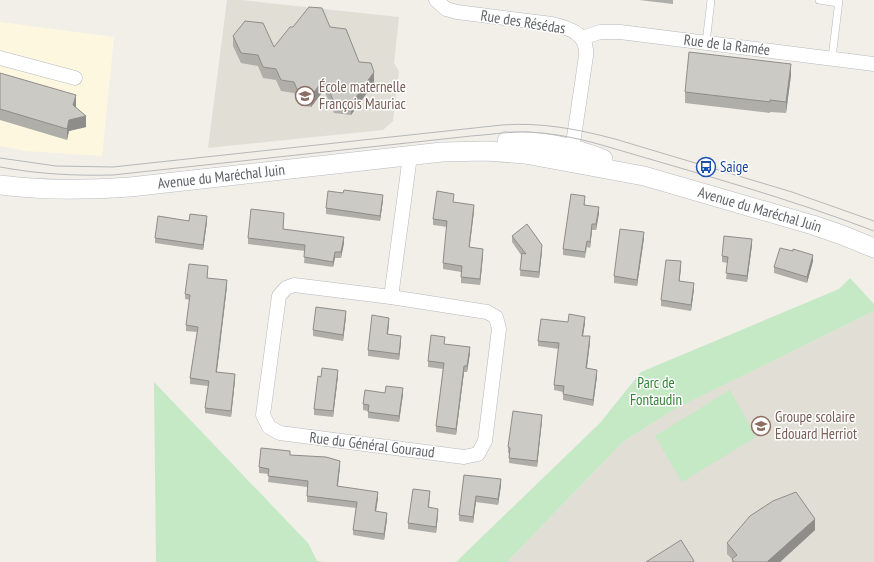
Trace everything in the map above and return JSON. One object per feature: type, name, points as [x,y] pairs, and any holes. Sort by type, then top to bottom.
[{"type":"main road","name":"Avenue du Maréchal Juin","points":[[0,185],[56,190],[91,190],[130,187],[410,156],[442,152],[479,144],[509,141],[532,142],[571,155],[623,165],[644,176],[813,225],[874,248]]},
{"type":"street","name":"Rue des Résédas","points":[[436,0],[446,9],[457,12],[567,27],[575,31],[582,38],[586,56],[571,155]]},
{"type":"street","name":"Rue de la Ramée","points":[[582,38],[600,32],[610,31],[874,64]]},
{"type":"street","points":[[0,58],[75,78]]},
{"type":"street","points":[[391,296],[410,156]]},
{"type":"street","name":"Rue du Général Gouraud","points":[[294,285],[391,296],[488,312],[496,317],[499,329],[487,426],[485,441],[478,454],[464,457],[280,432],[269,427],[263,415],[279,296],[283,291],[294,285]]},
{"type":"lane","points":[[706,43],[711,0]]},
{"type":"lane","points":[[819,0],[839,1],[832,58]]},
{"type":"shaded area","name":"École maternelle François Mauriac","points":[[227,0],[241,0],[399,17],[394,63],[399,71],[393,121],[383,130],[208,148]]},
{"type":"shaded area","points":[[0,22],[114,37],[102,156],[26,151],[0,146]]},
{"type":"shaded area","name":"Groupe scolaire Edouard Herriot","points":[[874,311],[874,562],[507,562],[623,442],[673,410]]},
{"type":"green space","name":"Parc de Fontaudin","points":[[850,278],[874,304],[874,311],[673,410],[623,442],[507,562],[456,562],[600,423],[641,372],[839,289]]},
{"type":"green space","points":[[154,382],[308,543],[317,561],[326,562],[156,562]]},
{"type":"green space","points":[[730,390],[756,437],[682,482],[655,436]]},
{"type":"building","points":[[309,7],[322,8],[330,27],[346,29],[359,62],[371,63],[374,72],[351,104],[334,102],[324,79],[311,96],[299,94],[294,82],[281,80],[276,69],[263,67],[258,55],[241,53],[233,36],[245,21],[263,23],[274,47]]},
{"type":"building","points":[[689,52],[791,64],[786,102],[770,100],[770,102],[685,92]]},
{"type":"building","points":[[0,73],[76,95],[73,105],[86,116],[69,120],[67,129],[0,109]]},
{"type":"building","points":[[344,190],[383,195],[380,216],[326,208],[328,191],[343,193]]},
{"type":"building","points":[[437,191],[454,194],[453,202],[474,205],[469,247],[483,249],[480,279],[461,277],[462,266],[443,263],[447,221],[433,219]]},
{"type":"building","points":[[571,194],[585,196],[584,205],[599,207],[596,224],[592,224],[590,242],[587,241],[585,252],[563,249]]},
{"type":"building","points":[[251,209],[284,213],[283,229],[344,237],[341,252],[335,252],[333,262],[304,257],[305,245],[248,238]]},
{"type":"building","points":[[190,214],[207,216],[203,245],[155,238],[158,216],[189,221]]},
{"type":"building","points":[[527,224],[542,245],[539,272],[520,270],[522,253],[526,254],[512,236]]},
{"type":"building","points":[[620,229],[644,232],[637,280],[614,276]]},
{"type":"building","points":[[724,236],[752,239],[747,276],[726,273],[728,257],[722,256]]},
{"type":"building","points":[[780,248],[793,251],[793,249],[813,255],[807,277],[774,267]]},
{"type":"building","points":[[666,260],[681,261],[679,281],[694,283],[691,305],[661,300]]},
{"type":"building","points":[[189,264],[208,266],[207,278],[227,280],[216,372],[235,374],[231,411],[205,408],[209,381],[190,378],[198,327],[186,325],[190,295],[185,294]]},
{"type":"building","points":[[316,307],[346,311],[343,335],[313,330]]},
{"type":"building","points":[[569,314],[585,317],[582,336],[590,336],[586,368],[597,370],[593,400],[563,394],[564,386],[554,385],[559,343],[538,341],[541,319],[568,322]]},
{"type":"building","points":[[372,315],[389,318],[387,334],[401,336],[399,354],[368,350]]},
{"type":"building","points":[[431,335],[445,337],[444,344],[470,347],[467,366],[464,366],[456,429],[436,426],[444,363],[428,361]]},
{"type":"building","points":[[322,368],[338,370],[333,411],[314,409],[318,376],[321,377]]},
{"type":"building","points":[[386,386],[403,388],[399,416],[368,412],[369,405],[363,404],[365,390],[385,393]]},
{"type":"building","points":[[513,411],[542,415],[537,461],[509,458],[510,448],[508,447]]},
{"type":"building","points":[[261,448],[290,451],[290,455],[326,457],[340,461],[337,486],[378,492],[375,511],[387,513],[384,534],[353,530],[357,502],[307,496],[308,481],[268,476],[269,469],[259,467]]},
{"type":"building","points":[[464,475],[501,479],[498,499],[476,496],[473,517],[459,515]]},
{"type":"building","points":[[413,489],[430,491],[428,507],[438,509],[436,527],[408,523]]},
{"type":"building","points":[[796,492],[815,519],[767,562],[734,562],[732,559],[737,555],[727,543],[750,516],[773,501]]},
{"type":"building","points":[[681,540],[694,561],[646,562]]},
{"type":"tram line","points":[[0,158],[56,166],[113,167],[502,125],[545,125],[573,129],[615,139],[792,192],[874,221]]},
{"type":"tram line","points":[[0,167],[56,174],[113,175],[509,132],[533,132],[578,139],[601,145],[777,197],[874,231]]},
{"type":"place","name":"École maternelle François Mauriac","points":[[305,96]]},
{"type":"place","name":"Saige","points":[[706,167]]},
{"type":"place","name":"Groupe scolaire Edouard Herriot","points":[[761,426]]}]
